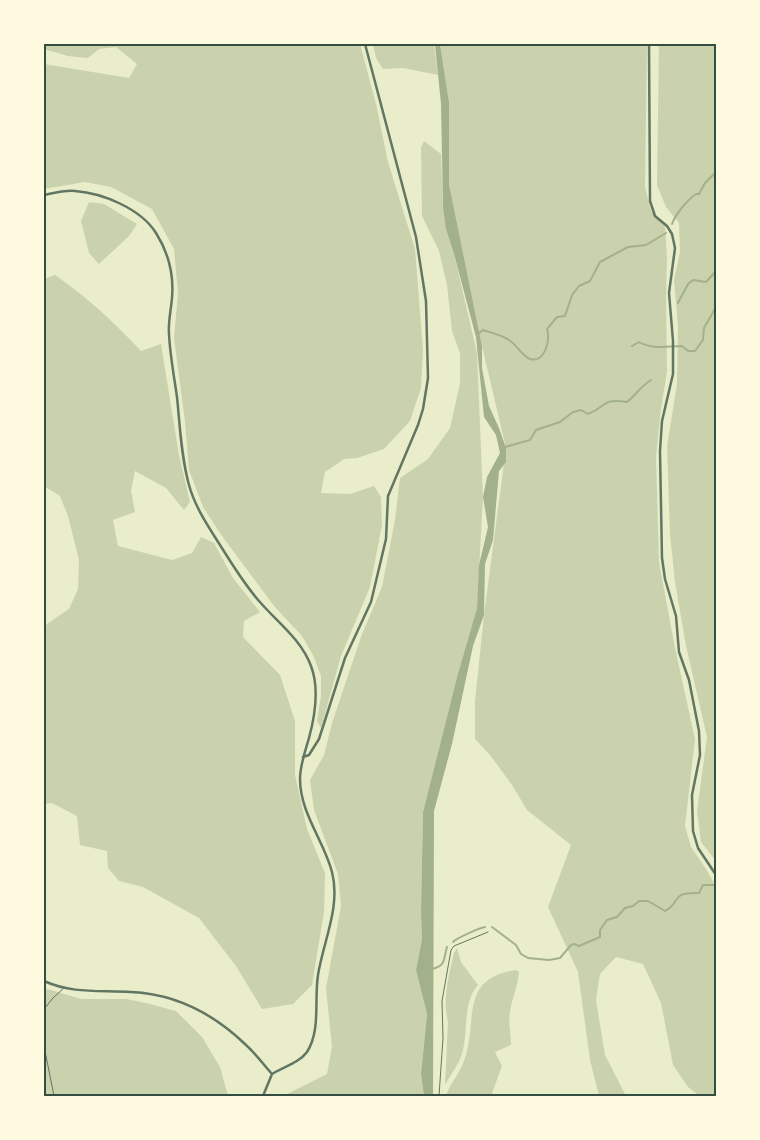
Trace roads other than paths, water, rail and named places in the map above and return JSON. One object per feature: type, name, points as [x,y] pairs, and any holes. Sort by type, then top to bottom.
[{"type":"street","points":[[303,757],[309,755],[319,739],[345,658],[371,602],[386,539],[388,496],[421,416],[428,378],[426,300],[416,237],[364,44]]},
{"type":"street","points":[[649,44],[650,202],[655,216],[667,226],[672,234],[675,248],[669,293],[673,341],[672,374],[662,421],[660,451],[662,558],[665,579],[676,616],[679,652],[689,680],[699,731],[700,755],[692,795],[693,831],[698,848],[716,875]]},
{"type":"street","points":[[44,195],[78,191],[124,206],[146,220],[162,245],[172,277],[168,332],[183,454],[190,488],[200,511],[239,574],[257,599],[300,646],[312,668],[314,703],[311,729],[300,772],[302,794],[310,819],[332,870],[335,888],[334,902],[318,976],[315,1024],[310,1047],[300,1059],[272,1074],[263,1096]]},
{"type":"street","points":[[44,981],[77,991],[151,994],[170,998],[197,1008],[235,1034],[258,1056],[272,1074]]},
{"type":"lane","points":[[439,1096],[443,1038],[442,1001],[451,950],[454,946],[488,932]]},
{"type":"lane","points":[[44,1009],[64,988]]},
{"type":"lane","points":[[44,1046],[54,1096]]},
{"type":"waterway","points":[[672,224],[682,208],[693,196],[699,194],[705,183],[716,172]]},
{"type":"waterway","points":[[478,334],[483,330],[500,335],[512,342],[527,358],[535,359],[540,357],[546,349],[547,329],[557,317],[565,316],[572,295],[579,286],[590,281],[600,262],[628,247],[646,245],[666,233]]},
{"type":"waterway","points":[[678,303],[688,284],[693,280],[706,282],[716,271]]},
{"type":"waterway","points":[[632,346],[639,342],[655,347],[682,346],[688,351],[695,351],[703,340],[704,328],[716,307]]},
{"type":"waterway","points":[[505,447],[530,440],[536,430],[560,422],[573,412],[581,410],[588,414],[609,402],[627,402],[651,380]]},
{"type":"waterway","points":[[492,927],[516,945],[521,954],[528,958],[549,960],[560,958],[571,945],[579,946],[600,937],[600,930],[607,920],[617,917],[625,908],[633,906],[639,901],[648,901],[665,911],[683,894],[699,893],[703,885],[716,885]]},
{"type":"waterway","points":[[453,942],[468,933],[485,927]]},
{"type":"waterway","points":[[432,969],[440,966],[447,947]]}]
